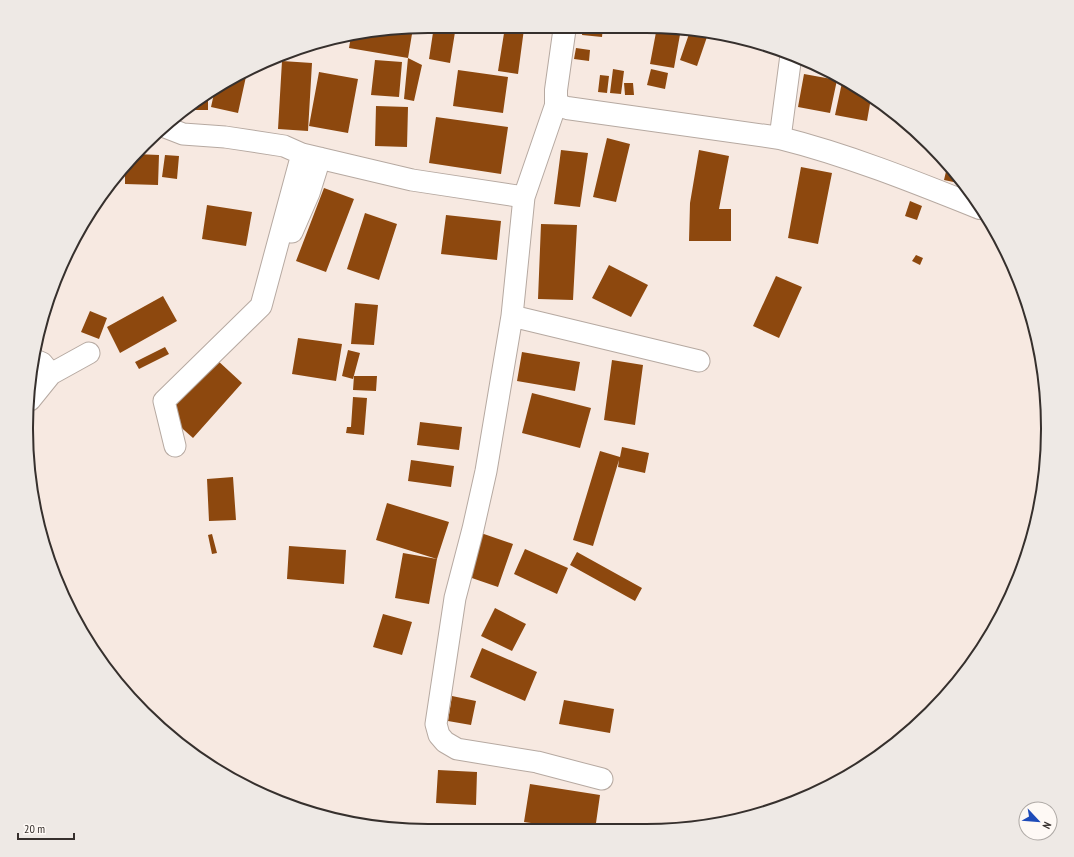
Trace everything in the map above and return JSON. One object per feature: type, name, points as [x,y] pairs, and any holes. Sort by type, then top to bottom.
[{"type":"street","points":[[564,33],[556,90],[556,104],[524,197],[512,316],[486,471],[455,598],[436,724],[439,735],[445,742],[457,749],[537,762],[602,779]]},
{"type":"street","points":[[780,138],[790,60]]},
{"type":"street","points":[[556,104],[567,108],[780,138],[814,146],[971,205]]},
{"type":"street","points":[[170,130],[183,134],[225,137],[284,146],[311,156],[412,180],[524,197]]},
{"type":"street","points":[[248,326],[275,283],[290,235],[309,193],[311,156]]},
{"type":"street","points":[[175,446],[164,401],[261,306]]},
{"type":"street","points":[[512,316],[699,362]]},
{"type":"street","points":[[35,394],[51,374],[89,353]]},
{"type":"street","points":[[39,362],[42,363],[51,374]]},
{"type":"building","points":[[433,33],[455,33],[450,63],[429,59]]},
{"type":"building","points":[[504,33],[523,33],[518,74],[498,71]]},
{"type":"building","points":[[582,33],[602,33],[602,37],[582,35]]},
{"type":"building","points":[[656,33],[680,35],[674,68],[650,64]]},
{"type":"building","points":[[412,34],[408,58],[349,48],[350,41],[377,36]]},
{"type":"building","points":[[689,35],[707,38],[697,66],[680,60]]},
{"type":"building","points":[[576,48],[590,50],[589,61],[574,59]]},
{"type":"building","points":[[408,58],[422,65],[414,101],[404,99]]},
{"type":"building","points":[[375,60],[402,62],[399,97],[371,95]]},
{"type":"building","points":[[282,61],[312,63],[308,131],[278,129]]},
{"type":"building","points":[[613,69],[624,71],[621,94],[610,93]]},
{"type":"building","points":[[651,69],[668,73],[665,89],[647,85]]},
{"type":"building","points":[[458,70],[508,77],[503,113],[453,106]]},
{"type":"building","points":[[319,72],[358,79],[348,133],[309,126]]},
{"type":"building","points":[[804,74],[829,78],[836,83],[830,113],[798,107]]},
{"type":"building","points":[[600,75],[609,76],[607,93],[598,92]]},
{"type":"building","points":[[246,78],[238,113],[211,107],[213,97]]},
{"type":"building","points":[[624,83],[633,83],[634,95],[625,95]]},
{"type":"building","points":[[841,85],[870,104],[867,121],[835,115]]},
{"type":"building","points":[[208,101],[208,110],[195,110]]},
{"type":"building","points":[[376,106],[408,107],[407,147],[375,146]]},
{"type":"building","points":[[436,117],[508,127],[501,174],[429,163]]},
{"type":"building","points":[[607,138],[630,144],[616,202],[593,197]]},
{"type":"building","points":[[561,150],[588,153],[580,207],[554,204]]},
{"type":"building","points":[[699,150],[729,156],[719,209],[731,209],[731,241],[689,241],[690,203]]},
{"type":"building","points":[[144,154],[159,155],[158,185],[125,184],[125,176]]},
{"type":"building","points":[[165,155],[179,156],[177,179],[162,177]]},
{"type":"building","points":[[801,167],[832,173],[818,244],[788,238]]},
{"type":"building","points":[[946,172],[954,182],[944,180]]},
{"type":"building","points":[[324,188],[354,199],[326,272],[296,261]]},
{"type":"building","points":[[910,201],[922,206],[917,220],[905,216]]},
{"type":"building","points":[[207,205],[252,212],[246,246],[202,239]]},
{"type":"building","points":[[365,213],[397,224],[379,280],[347,269]]},
{"type":"building","points":[[446,215],[501,221],[497,260],[441,254]]},
{"type":"building","points":[[541,224],[577,225],[573,300],[538,299]]},
{"type":"building","points":[[916,255],[923,258],[920,265],[912,261]]},
{"type":"building","points":[[609,265],[648,285],[631,317],[592,298]]},
{"type":"building","points":[[776,276],[802,287],[779,338],[753,326]]},
{"type":"building","points":[[163,296],[177,321],[120,353],[107,327]]},
{"type":"building","points":[[355,303],[378,305],[374,345],[351,344]]},
{"type":"building","points":[[90,311],[107,318],[99,339],[81,332]]},
{"type":"building","points":[[298,338],[342,344],[336,381],[292,374]]},
{"type":"building","points":[[165,347],[169,354],[139,369],[135,362]]},
{"type":"building","points":[[348,350],[360,353],[353,379],[342,376]]},
{"type":"building","points":[[522,352],[580,362],[575,391],[517,381]]},
{"type":"building","points":[[216,359],[242,383],[193,438],[166,414]]},
{"type":"building","points":[[612,360],[643,365],[635,425],[604,420]]},
{"type":"building","points":[[354,376],[377,376],[376,391],[353,390]]},
{"type":"building","points":[[532,393],[591,408],[580,448],[522,433]]},
{"type":"building","points":[[353,397],[367,398],[364,435],[346,433],[347,427],[351,427]]},
{"type":"building","points":[[420,422],[462,427],[459,450],[417,445]]},
{"type":"building","points":[[622,447],[649,453],[645,473],[618,467],[619,460],[593,546],[573,540],[600,451],[620,457]]},
{"type":"building","points":[[411,460],[454,466],[451,487],[408,481]]},
{"type":"building","points":[[233,477],[236,520],[209,521],[207,479]]},
{"type":"building","points":[[387,503],[449,522],[437,559],[376,540]]},
{"type":"building","points":[[481,533],[513,544],[498,587],[466,576]]},
{"type":"building","points":[[212,534],[217,553],[212,554],[208,535]]},
{"type":"building","points":[[289,546],[346,550],[344,584],[287,579]]},
{"type":"building","points":[[525,549],[568,568],[557,594],[514,574]]},
{"type":"building","points":[[577,552],[642,588],[635,601],[570,565]]},
{"type":"building","points":[[403,553],[437,559],[429,604],[395,598]]},
{"type":"building","points":[[495,608],[526,624],[512,651],[481,636]]},
{"type":"building","points":[[383,614],[412,622],[402,655],[373,647]]},
{"type":"building","points":[[482,648],[537,672],[525,701],[470,677]]},
{"type":"building","points":[[452,696],[476,701],[471,725],[448,721]]},
{"type":"building","points":[[564,700],[614,709],[610,733],[559,724]]},
{"type":"building","points":[[438,770],[477,772],[476,805],[436,803]]},
{"type":"building","points":[[530,784],[600,795],[596,824],[538,824],[524,822]]}]
